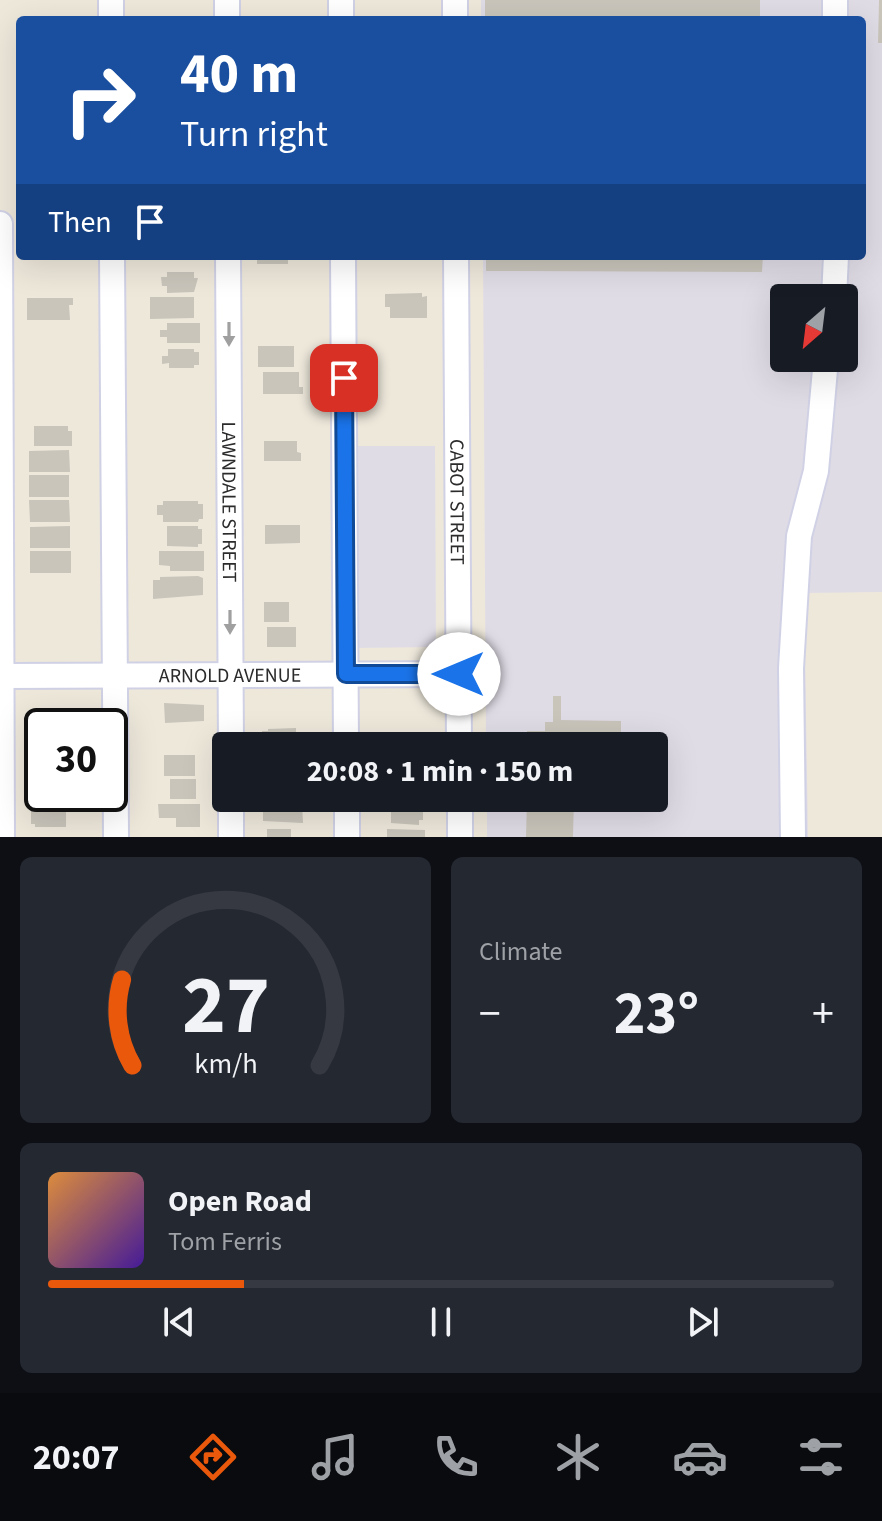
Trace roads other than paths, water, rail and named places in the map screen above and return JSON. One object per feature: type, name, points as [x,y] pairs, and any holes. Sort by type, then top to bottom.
[{"type":"street","points":[[0,224],[2,837]]},
{"type":"street","points":[[112,260],[116,837]]},
{"type":"street","name":"LAWNDALE STREET","points":[[228,260],[231,732]]},
{"type":"street","points":[[343,260],[346,732]]},
{"type":"street","name":"CABOT STREET","points":[[456,260],[459,732]]},
{"type":"street","points":[[835,284],[836,260]]},
{"type":"street","points":[[793,837],[791,668],[799,536],[816,471],[825,372]]},
{"type":"street","name":"ARNOLD AVENUE","points":[[2,676],[459,674]]},
{"type":"street","points":[[231,812],[231,837]]},
{"type":"street","points":[[347,812],[347,837]]},
{"type":"street","points":[[460,812],[460,837]]}]
